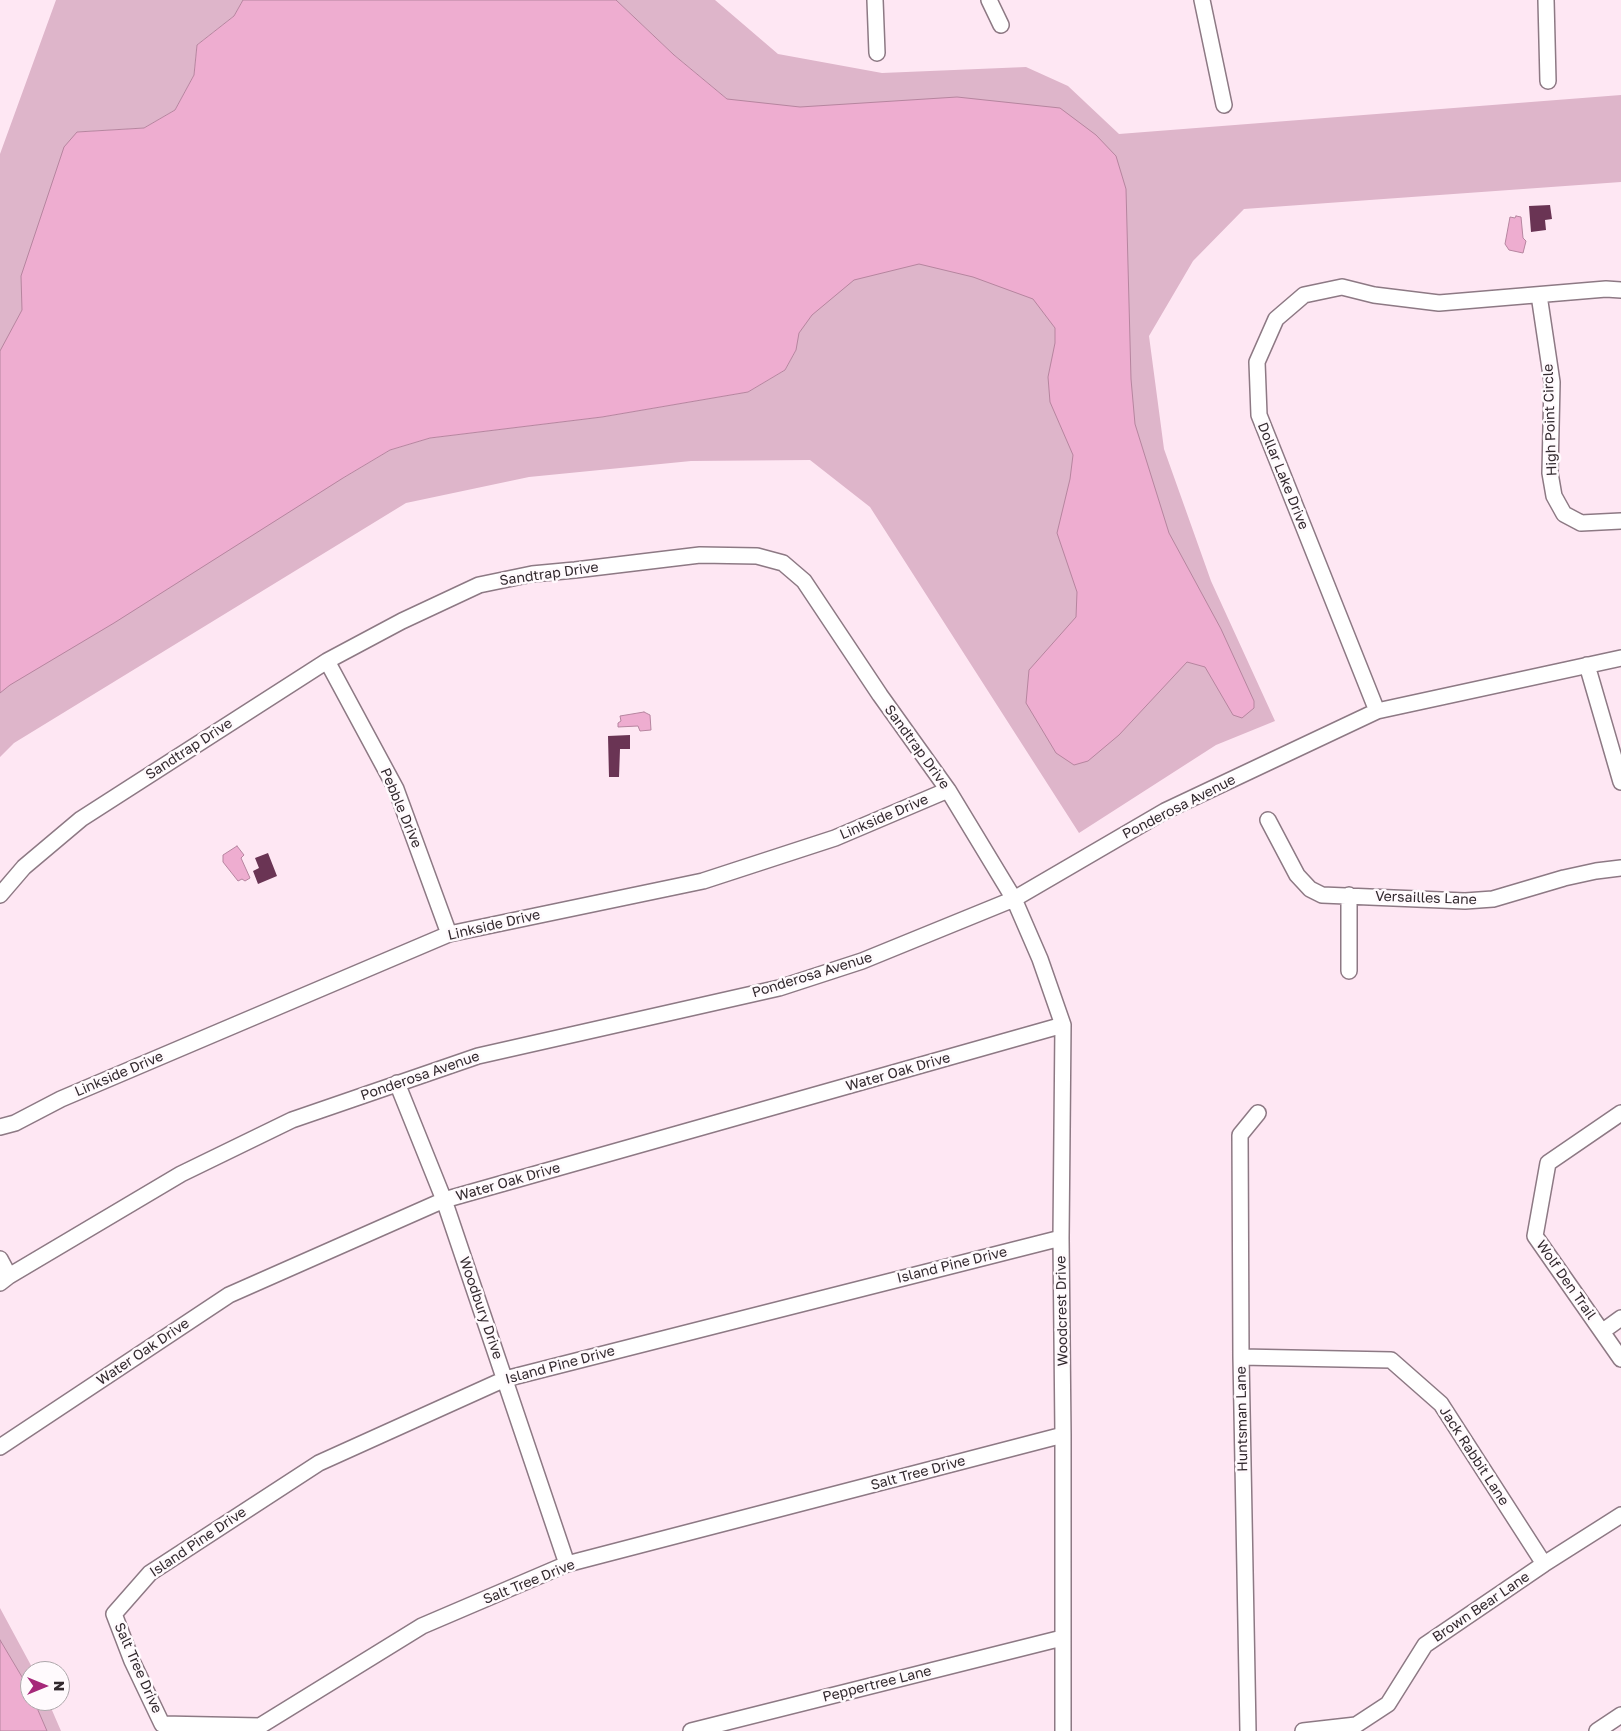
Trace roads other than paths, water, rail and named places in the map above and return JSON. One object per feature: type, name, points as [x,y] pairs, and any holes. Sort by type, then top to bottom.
[{"type":"street","points":[[875,0],[877,53]]},
{"type":"street","points":[[989,0],[1001,25]]},
{"type":"street","points":[[1202,0],[1224,105]]},
{"type":"street","points":[[1546,0],[1548,81]]},
{"type":"street","name":"Dollar Lake Drive","points":[[1377,711],[1259,415],[1257,362],[1276,319],[1304,296],[1342,287],[1374,296],[1440,303],[1606,289],[1621,290]]},
{"type":"street","name":"High Point Circle","points":[[1539,295],[1552,382],[1550,473],[1554,496],[1564,514],[1581,523],[1621,521]]},
{"type":"street","name":"Sandtrap Drive","points":[[0,895],[24,867],[80,818],[327,661],[402,621],[478,585],[532,574],[700,555],[757,556],[783,563],[804,581],[880,695],[948,790],[1014,900]]},
{"type":"street","name":"Ponderosa Avenue","points":[[4,1279],[190,1169],[292,1120],[478,1056],[779,988],[862,961],[1014,900],[1165,811],[1377,711],[1621,658]]},
{"type":"street","name":"Pebble Drive","points":[[327,661],[396,789],[449,934]]},
{"type":"street","points":[[1587,665],[1621,782]]},
{"type":"street","name":"Linkside Drive","points":[[0,1128],[15,1123],[61,1099],[449,934],[703,881],[835,838],[948,790]]},
{"type":"street","name":"Versailles Lane","points":[[1268,820],[1297,875],[1306,886],[1322,895],[1465,901],[1492,900],[1596,870],[1621,868]]},
{"type":"street","points":[[1348,896],[1349,971]]},
{"type":"street","name":"Woodcrest Drive","points":[[1014,900],[1040,959],[1063,1025],[1060,1238],[1064,1435],[1062,1731]]},
{"type":"street","name":"Water Oak Drive","points":[[0,1447],[229,1295],[444,1200],[1063,1025]]},
{"type":"street","name":"Woodbury Drive","points":[[397,1083],[444,1200],[567,1564]]},
{"type":"street","name":"Huntsman Lane","points":[[1248,1731],[1241,1357],[1240,1135],[1258,1113]]},
{"type":"street","name":"Wolf Den Trail","points":[[1621,1113],[1548,1163],[1535,1236],[1621,1359]]},
{"type":"street","name":"Island Pine Drive","points":[[114,1614],[150,1573],[319,1463],[504,1379],[1060,1238]]},
{"type":"street","points":[[0,1258],[4,1279]]},
{"type":"street","points":[[1603,1331],[1621,1318]]},
{"type":"street","name":"Jack Rabbit Lane","points":[[1241,1357],[1392,1360],[1441,1404],[1544,1564]]},
{"type":"street","name":"Salt Tree Drive","points":[[114,1614],[132,1660],[162,1724],[260,1726],[422,1626],[567,1564],[1064,1435]]},
{"type":"street","name":"Brown Bear Lane","points":[[1303,1731],[1356,1725],[1388,1704],[1425,1645],[1544,1564],[1621,1515]]},
{"type":"street","name":"Peppertree Lane","points":[[691,1731],[1062,1638]]},
{"type":"street","points":[[1597,1731],[1621,1715]]}]
